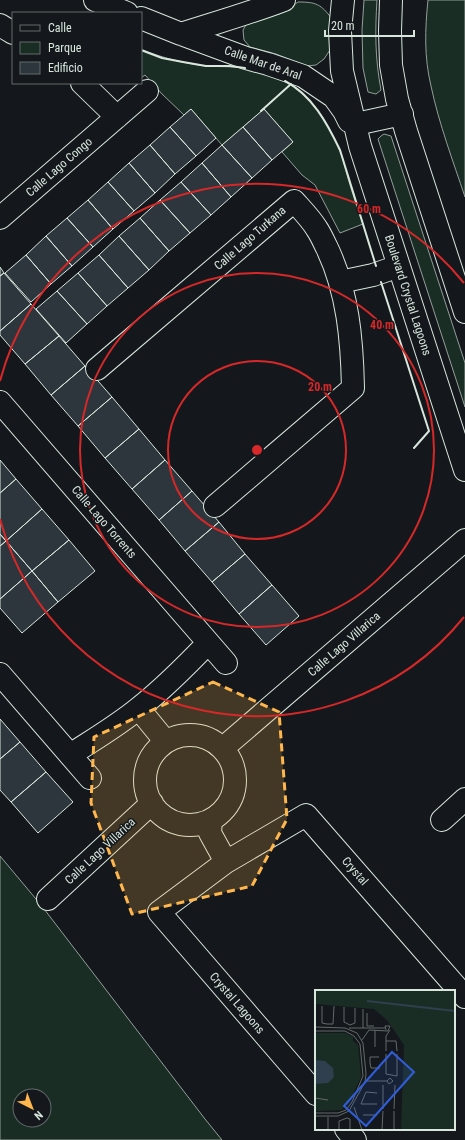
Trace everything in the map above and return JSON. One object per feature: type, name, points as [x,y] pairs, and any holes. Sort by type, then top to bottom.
[{"type":"street","points":[[181,34],[216,22],[240,16],[284,0]]},
{"type":"street","name":"Boulevard Crystal Lagoons","points":[[343,0],[340,31],[342,71],[356,124],[360,146],[465,470]]},
{"type":"street","points":[[391,0],[391,65],[397,99],[465,312]]},
{"type":"street","points":[[94,5],[123,12]]},
{"type":"street","name":"Calle Mar de Aral","points":[[142,18],[246,58],[303,76],[334,97],[344,111],[360,146]]},
{"type":"street","points":[[0,25],[12,32]]},
{"type":"street","points":[[83,84],[118,116]]},
{"type":"street","name":"Calle Lago Congo","points":[[0,218],[147,91]]},
{"type":"street","points":[[356,124],[402,114]]},
{"type":"street","name":"Calle Lago Turkana","points":[[97,369],[294,200],[318,230],[330,255],[340,282],[348,316],[352,351],[353,388],[215,506]]},
{"type":"street","points":[[340,282],[373,275],[399,266]]},
{"type":"street","name":"Calle Lago Torrents","points":[[0,402],[226,663]]},
{"type":"street","name":"Calle Lago Villarica","points":[[223,748],[465,540]]},
{"type":"street","points":[[70,755],[139,709],[175,678],[208,643]]},
{"type":"street","points":[[0,674],[90,778]]},
{"type":"street","points":[[139,709],[166,742]]},
{"type":"street","points":[[196,735],[211,739],[223,748],[232,762],[236,779],[233,795],[224,809],[211,820],[198,824],[185,824],[172,821],[161,814],[152,803],[147,791],[145,777],[148,763],[155,751],[166,742],[180,736],[196,735]]},
{"type":"street","points":[[442,820],[465,799]]},
{"type":"street","name":"Calle Lago Villarica","points":[[48,899],[152,803]]},
{"type":"street","name":"Crystal","points":[[159,912],[226,862],[306,815],[465,998]]},
{"type":"street","points":[[211,820],[210,833],[226,862]]},
{"type":"street","name":"Crystal Lagoons","points":[[159,912],[315,1093]]},
{"type":"street","points":[[347,1130],[355,1140]]},
{"type":"highlighted area","points":[[213,682],[279,712],[287,819],[252,886],[132,914],[91,803],[94,737]]},
{"type":"green space","points":[[364,0],[377,0],[376,45],[381,90],[376,94],[368,92],[363,68],[362,30]]},
{"type":"green space","points":[[428,0],[465,0],[465,197],[442,128],[429,75],[426,43]]},
{"type":"green space","points":[[298,2],[314,3],[318,5],[325,10],[332,19],[330,50],[324,59],[316,65],[307,66],[276,54],[250,47],[244,40],[243,30],[247,23],[279,14]]},
{"type":"green space","points":[[142,50],[197,65],[250,69],[281,79],[298,90],[319,112],[335,140],[342,156],[363,224],[340,233],[315,185],[302,175],[282,152],[293,142],[264,109],[222,145],[191,109],[184,115],[145,75],[142,77]]},
{"type":"green space","points":[[384,134],[391,136],[465,363],[465,407],[378,139]]},
{"type":"green space","points":[[0,856],[41,905],[222,1140],[0,1140]]},
{"type":"building","points":[[191,109],[216,138],[196,156],[170,127]]},
{"type":"building","points":[[264,109],[293,142],[272,160],[243,127]]},
{"type":"building","points":[[170,127],[196,156],[175,174],[150,145]]},
{"type":"building","points":[[243,127],[272,160],[252,178],[222,145]]},
{"type":"building","points":[[150,145],[175,174],[155,193],[129,163]]},
{"type":"building","points":[[222,145],[252,178],[231,197],[202,163]]},
{"type":"building","points":[[129,163],[155,193],[134,211],[108,182]]},
{"type":"building","points":[[202,163],[231,197],[211,215],[181,182]]},
{"type":"building","points":[[108,182],[134,211],[113,229],[88,200]]},
{"type":"building","points":[[181,182],[211,215],[190,233],[160,200]]},
{"type":"building","points":[[88,200],[113,229],[93,247],[67,218]]},
{"type":"building","points":[[160,200],[190,233],[169,251],[140,218]]},
{"type":"building","points":[[67,218],[93,247],[72,266],[46,236]]},
{"type":"building","points":[[140,218],[169,251],[149,270],[119,236]]},
{"type":"building","points":[[46,236],[72,266],[51,284],[26,255]]},
{"type":"building","points":[[119,236],[149,270],[128,288],[99,255]]},
{"type":"building","points":[[26,255],[51,284],[31,302],[5,273]]},
{"type":"building","points":[[99,255],[128,288],[107,306],[78,273]]},
{"type":"building","points":[[0,267],[4,273],[0,276]]},
{"type":"building","points":[[4,273],[31,304],[0,331],[0,276]]},
{"type":"building","points":[[78,273],[107,306],[87,324],[57,291]]},
{"type":"building","points":[[57,291],[87,324],[66,343],[36,309]]},
{"type":"building","points":[[31,304],[59,336],[25,364],[0,335],[0,331]]},
{"type":"building","points":[[59,336],[85,366],[51,395],[25,364]]},
{"type":"building","points":[[85,366],[112,397],[78,426],[51,395]]},
{"type":"building","points":[[112,397],[139,429],[105,458],[78,426]]},
{"type":"building","points":[[139,429],[165,460],[132,489],[105,458]]},
{"type":"building","points":[[0,460],[16,479],[0,493]]},
{"type":"building","points":[[165,460],[192,491],[159,520],[132,489]]},
{"type":"building","points":[[16,479],[42,509],[6,541],[0,534],[0,493]]},
{"type":"building","points":[[192,491],[219,522],[185,551],[159,520]]},
{"type":"building","points":[[42,509],[69,540],[32,571],[6,541]]},
{"type":"building","points":[[219,522],[245,554],[212,582],[185,551]]},
{"type":"building","points":[[0,534],[6,541],[0,546]]},
{"type":"building","points":[[69,540],[95,571],[58,602],[32,571]]},
{"type":"building","points":[[6,541],[32,571],[0,599],[0,546]]},
{"type":"building","points":[[245,554],[272,585],[239,614],[212,582]]},
{"type":"building","points":[[32,571],[58,602],[22,633],[0,608],[0,599]]},
{"type":"building","points":[[272,585],[299,616],[266,645],[239,614]]},
{"type":"building","points":[[0,719],[20,742],[0,759]]},
{"type":"building","points":[[20,742],[46,772],[11,802],[0,790],[0,759]]},
{"type":"building","points":[[46,772],[73,802],[38,833],[11,802]]},
{"type":"wall","points":[[142,50],[162,58],[206,66],[230,66],[245,68]]},
{"type":"wall","points":[[285,81],[295,87],[311,102],[324,120],[340,150],[376,266]]},
{"type":"wall","points":[[261,111],[291,84]]},
{"type":"wall","points":[[381,282],[429,431],[414,448]]}]
